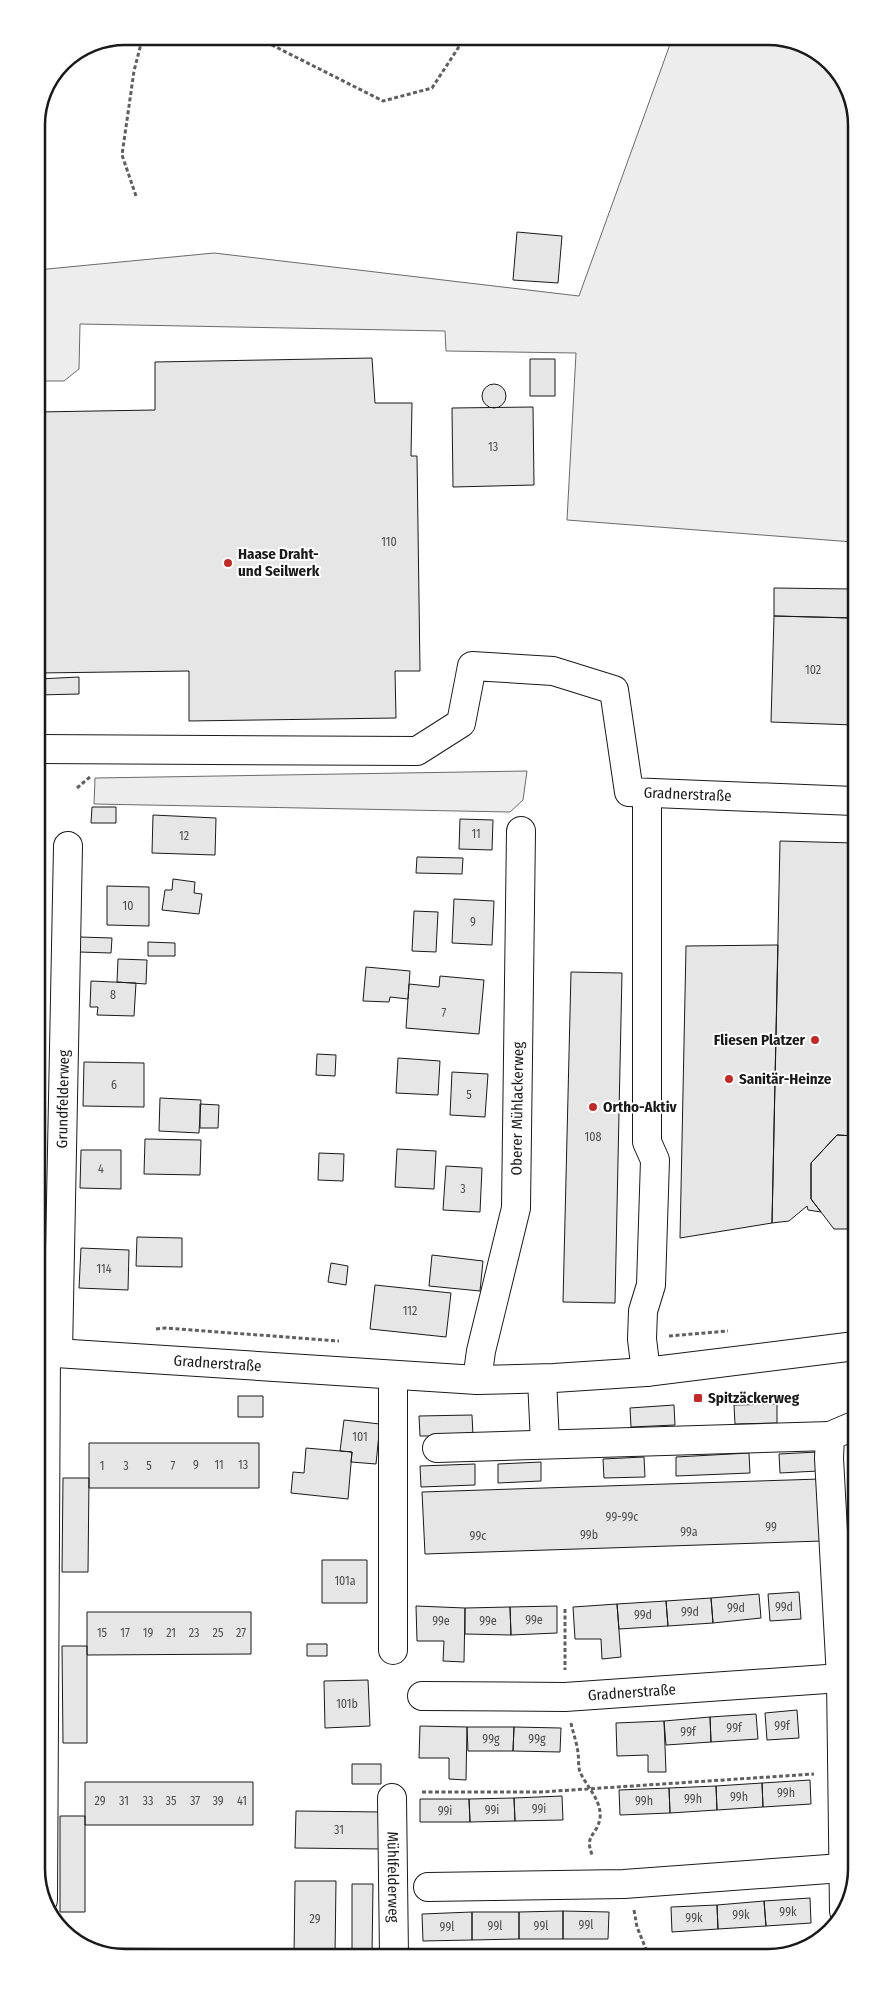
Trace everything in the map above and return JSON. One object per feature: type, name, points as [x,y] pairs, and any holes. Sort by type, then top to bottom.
[{"type":"street","name":"Gradnerstraße","points":[[45,749],[417,751],[461,723],[472,666],[553,671],[614,690],[629,792],[848,800]]},
{"type":"street","points":[[646,1372],[642,1339],[643,1311],[651,1285],[655,1160],[647,1142],[647,794]]},
{"type":"street","name":"Oberer Mühlackerweg","points":[[477,1380],[480,1351],[516,1208],[521,831]]},
{"type":"street","name":"Grundfelderweg","points":[[45,1681],[48,1353],[68,846]]},
{"type":"street","name":"Gradnerstraße","points":[[48,1353],[477,1380],[542,1379],[646,1372],[848,1347]]},
{"type":"street","points":[[393,1376],[393,1650]]},
{"type":"street","points":[[542,1379],[545,1444]]},
{"type":"street","points":[[437,1448],[830,1436],[848,1428]]},
{"type":"street","points":[[830,1436],[841,1678],[843,1897]]},
{"type":"street","name":"Gradnerstraße","points":[[422,1696],[565,1697],[841,1678]]},
{"type":"street","name":"Mühlfelderweg","points":[[392,1798],[394,1949]]},
{"type":"street","points":[[428,1887],[612,1884],[842,1868]]},
{"type":"path","points":[[136,196],[122,155],[134,71],[141,45]]},
{"type":"path","points":[[272,45],[383,101],[432,88],[460,45]]},
{"type":"path","points":[[642,1339],[737,1330]]},
{"type":"path","points":[[565,1609],[565,1697],[578,1752],[579,1771],[598,1804],[600,1817],[597,1827],[589,1839],[589,1848],[597,1866],[612,1884],[631,1899],[637,1927],[646,1949]]},
{"type":"path","points":[[422,1792],[540,1792],[842,1772]]},
{"type":"shaded area","points":[[670,45],[773,45],[798,51],[817,62],[831,76],[844,99],[848,125],[848,542],[567,520],[576,353],[446,351],[445,331],[80,324],[79,369],[64,381],[45,381],[45,269],[214,253],[579,296]]},
{"type":"shaded area","points":[[527,771],[523,800],[510,812],[94,804],[95,778]]},
{"type":"building","points":[[517,232],[562,236],[558,283],[513,280]]},
{"type":"building","name":"Haase Draht- und Seilwerk","points":[[372,358],[375,403],[412,403],[411,456],[417,456],[420,671],[395,671],[396,718],[189,721],[189,671],[45,673],[45,412],[155,410],[155,362]]},
{"type":"building","points":[[530,359],[555,359],[555,396],[530,396]]},
{"type":"building","points":[[494,384],[502,388],[506,396],[502,404],[494,408],[486,404],[482,396],[486,388]]},
{"type":"building","points":[[533,407],[534,485],[453,487],[452,408]]},
{"type":"building","points":[[774,588],[848,589],[848,618],[774,616]]},
{"type":"building","points":[[774,616],[848,618],[848,725],[771,722]]},
{"type":"building","points":[[79,677],[79,694],[45,695],[45,679]]},
{"type":"building","points":[[92,807],[116,807],[116,823],[91,823]]},
{"type":"building","points":[[153,815],[216,818],[215,855],[152,853]]},
{"type":"building","points":[[460,819],[493,820],[492,850],[459,849]]},
{"type":"building","name":"Fliesen Platzer","points":[[780,841],[848,843],[848,1136],[837,1135],[811,1163],[811,1199],[821,1212],[808,1210],[807,1206],[789,1221],[772,1223]]},
{"type":"building","points":[[417,857],[463,858],[462,874],[416,873]]},
{"type":"building","points":[[173,879],[195,882],[194,893],[202,894],[199,914],[162,910],[165,890],[172,890]]},
{"type":"building","points":[[107,886],[149,887],[149,926],[107,925]]},
{"type":"building","points":[[454,899],[494,901],[492,945],[452,943]]},
{"type":"building","points":[[414,911],[438,912],[436,952],[412,951]]},
{"type":"building","points":[[80,937],[112,938],[111,953],[79,952]]},
{"type":"building","points":[[148,942],[175,943],[175,956],[148,956]]},
{"type":"building","name":"Sanitär-Heinze","points":[[778,945],[772,1223],[680,1238],[686,946]]},
{"type":"building","points":[[118,959],[147,960],[146,984],[117,982]]},
{"type":"building","points":[[366,967],[410,971],[408,999],[390,997],[389,1002],[363,1001]]},
{"type":"building","points":[[571,972],[622,973],[615,1303],[563,1302]]},
{"type":"building","points":[[440,976],[484,980],[479,1034],[406,1028],[409,984],[439,987]]},
{"type":"building","points":[[91,981],[136,983],[134,1016],[97,1015],[98,1007],[90,1007]]},
{"type":"building","points":[[317,1054],[336,1055],[335,1076],[316,1075]]},
{"type":"building","points":[[398,1058],[440,1061],[438,1095],[396,1093]]},
{"type":"building","points":[[84,1062],[144,1063],[144,1107],[83,1106]]},
{"type":"building","points":[[452,1072],[488,1074],[485,1117],[450,1115]]},
{"type":"building","points":[[160,1098],[201,1100],[199,1133],[159,1131]]},
{"type":"building","points":[[200,1104],[219,1105],[218,1128],[200,1128]]},
{"type":"building","points":[[837,1135],[848,1136],[848,1229],[834,1229],[811,1199],[811,1163]]},
{"type":"building","points":[[145,1139],[201,1140],[200,1175],[144,1174]]},
{"type":"building","points":[[397,1149],[436,1151],[434,1189],[395,1187]]},
{"type":"building","points":[[81,1150],[121,1150],[121,1189],[80,1188]]},
{"type":"building","points":[[319,1153],[344,1154],[343,1181],[318,1180]]},
{"type":"building","points":[[446,1166],[482,1168],[480,1212],[443,1210]]},
{"type":"building","points":[[137,1237],[182,1238],[182,1267],[136,1266]]},
{"type":"building","points":[[81,1248],[129,1250],[128,1290],[79,1288]]},
{"type":"building","points":[[432,1255],[483,1261],[480,1291],[429,1286]]},
{"type":"building","points":[[331,1263],[348,1266],[346,1285],[328,1282]]},
{"type":"building","points":[[375,1285],[451,1293],[446,1337],[370,1329]]},
{"type":"building","points":[[238,1396],[263,1396],[263,1417],[238,1417]]},
{"type":"building","points":[[777,1404],[777,1423],[735,1424],[734,1405]]},
{"type":"building","points":[[674,1405],[675,1425],[631,1427],[630,1408]]},
{"type":"building","points":[[472,1415],[473,1436],[420,1436],[419,1416]]},
{"type":"building","points":[[344,1420],[380,1424],[376,1464],[351,1462],[352,1452],[340,1451]]},
{"type":"building","points":[[89,1443],[259,1443],[259,1488],[89,1488]]},
{"type":"building","points":[[306,1448],[352,1452],[348,1499],[291,1493],[293,1472],[304,1473]]},
{"type":"building","points":[[817,1452],[818,1471],[780,1473],[779,1454]]},
{"type":"building","points":[[749,1453],[750,1473],[676,1476],[676,1457]]},
{"type":"building","points":[[644,1457],[645,1477],[604,1478],[603,1459]]},
{"type":"building","points":[[541,1462],[541,1481],[498,1483],[498,1464]]},
{"type":"building","points":[[475,1464],[475,1485],[421,1487],[420,1466]]},
{"type":"building","points":[[63,1478],[89,1478],[88,1572],[62,1572]]},
{"type":"building","points":[[820,1479],[822,1541],[425,1554],[422,1492]]},
{"type":"building","points":[[322,1560],[367,1560],[367,1603],[322,1603]]},
{"type":"building","points":[[799,1592],[801,1619],[770,1621],[768,1594]]},
{"type":"building","points":[[759,1594],[761,1618],[713,1623],[711,1598]]},
{"type":"building","points":[[711,1598],[713,1623],[668,1626],[666,1601]]},
{"type":"building","points":[[666,1601],[668,1626],[619,1629],[617,1604]]},
{"type":"building","points":[[617,1604],[621,1657],[602,1659],[601,1639],[575,1639],[573,1607]]},
{"type":"building","points":[[416,1606],[465,1608],[464,1662],[443,1661],[444,1641],[417,1641]]},
{"type":"building","points":[[557,1606],[557,1633],[511,1635],[510,1607]]},
{"type":"building","points":[[510,1607],[511,1635],[465,1634],[465,1608]]},
{"type":"building","points":[[87,1612],[251,1612],[251,1654],[87,1655]]},
{"type":"building","points":[[307,1644],[327,1644],[327,1656],[307,1656]]},
{"type":"building","points":[[62,1646],[87,1646],[87,1743],[63,1743]]},
{"type":"building","points":[[368,1680],[370,1726],[325,1728],[324,1681]]},
{"type":"building","points":[[797,1710],[799,1738],[767,1740],[765,1713]]},
{"type":"building","points":[[756,1714],[758,1739],[711,1742],[710,1717]]},
{"type":"building","points":[[710,1717],[711,1742],[666,1745],[664,1721]]},
{"type":"building","points":[[664,1721],[666,1772],[648,1772],[648,1755],[617,1756],[616,1723]]},
{"type":"building","points":[[420,1726],[467,1727],[466,1780],[449,1779],[449,1758],[419,1758]]},
{"type":"building","points":[[467,1727],[514,1727],[513,1751],[468,1751]]},
{"type":"building","points":[[514,1727],[561,1728],[560,1752],[513,1751]]},
{"type":"building","points":[[352,1764],[381,1764],[381,1784],[352,1784]]},
{"type":"building","points":[[810,1780],[811,1804],[763,1807],[762,1783]]},
{"type":"building","points":[[85,1782],[253,1782],[253,1825],[85,1825]]},
{"type":"building","points":[[762,1783],[763,1807],[717,1810],[716,1786]]},
{"type":"building","points":[[716,1786],[717,1810],[670,1813],[669,1788]]},
{"type":"building","points":[[669,1788],[670,1813],[620,1815],[619,1790]]},
{"type":"building","points":[[562,1796],[563,1820],[515,1821],[514,1798]]},
{"type":"building","points":[[514,1798],[515,1821],[470,1822],[469,1799]]},
{"type":"building","points":[[420,1799],[469,1799],[470,1822],[420,1822]]},
{"type":"building","points":[[296,1811],[383,1812],[383,1849],[295,1848]]},
{"type":"building","points":[[60,1816],[85,1816],[85,1912],[60,1912]]},
{"type":"building","points":[[295,1881],[336,1881],[335,1949],[294,1949]]},
{"type":"building","points":[[352,1884],[373,1884],[372,1949],[352,1949]]},
{"type":"building","points":[[810,1898],[811,1923],[766,1926],[764,1901]]},
{"type":"building","points":[[764,1901],[766,1926],[718,1929],[717,1905]]},
{"type":"building","points":[[717,1905],[718,1929],[672,1932],[671,1907]]},
{"type":"building","points":[[563,1911],[563,1939],[519,1939],[519,1912]]},
{"type":"building","points":[[563,1911],[609,1912],[608,1939],[563,1939]]},
{"type":"building","points":[[472,1912],[472,1940],[423,1941],[422,1914]]},
{"type":"building","points":[[472,1912],[519,1912],[519,1939],[472,1940]]},
{"type":"building","points":[[116,1948],[252,1949],[120,1949]]},
{"type":"place","name":"Haase Draht- und Seilwerk","points":[[228,563]]},
{"type":"place","name":"Fliesen Platzer","points":[[815,1040]]},
{"type":"place","name":"Sanitär-Heinze","points":[[729,1079]]},
{"type":"place","name":"Ortho-Aktiv","points":[[593,1107]]},
{"type":"place","name":"Spitzäckerweg","points":[[698,1398]]}]
